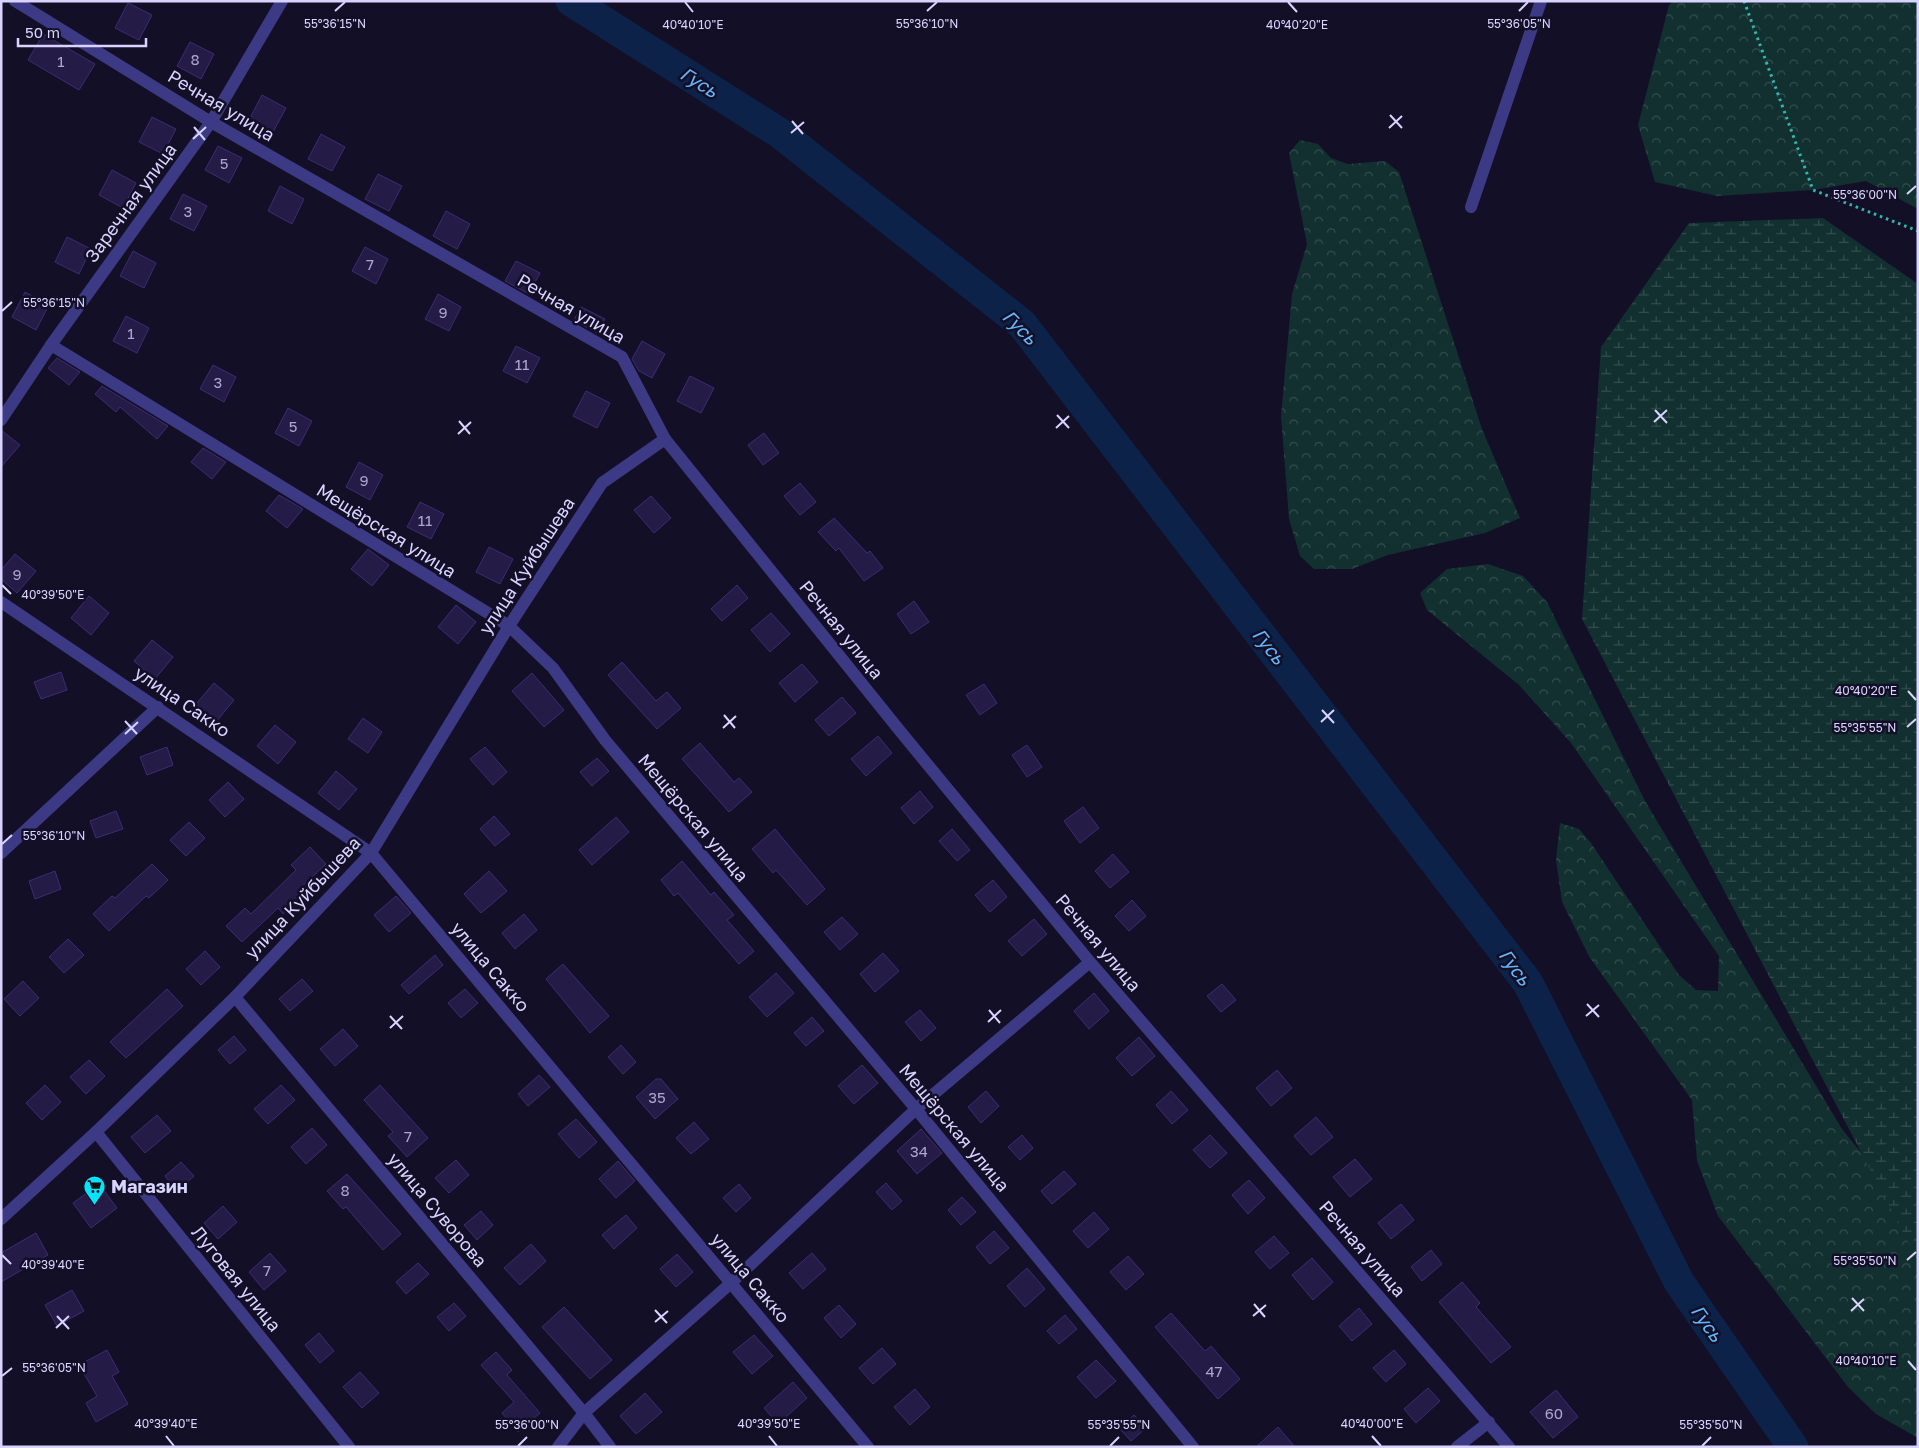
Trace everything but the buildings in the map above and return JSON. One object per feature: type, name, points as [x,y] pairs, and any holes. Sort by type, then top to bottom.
[{"type":"street","name":"Речная улица","points":[[15,1],[211,122],[622,357],[665,439],[1090,962],[1509,1447]]},
{"type":"street","name":"Заречная улица","points":[[1,420],[51,345],[211,122],[282,1]]},
{"type":"street","points":[[1471,206],[1541,1]]},
{"type":"street","name":"Мещёрская улица","points":[[51,345],[509,626],[553,668],[605,740],[916,1109],[1193,1447]]},
{"type":"street","name":"улица Куйбышева","points":[[1,1219],[96,1132],[235,997],[371,852],[509,626],[602,483],[665,439]]},
{"type":"street","name":"улица Сакко","points":[[1,602],[371,852],[868,1447]]},
{"type":"street","points":[[1,853],[158,707]]},
{"type":"street","points":[[558,1447],[584,1413],[731,1283],[916,1109],[1090,962]]},
{"type":"street","name":"улица Суворова","points":[[235,997],[584,1413],[610,1447]]},
{"type":"street","name":"Луговая улица","points":[[96,1132],[349,1447]]},
{"type":"street","points":[[1457,1447],[1489,1422]]},
{"type":"path","points":[[1744,1],[1813,190],[1918,232]]},
{"type":"green space","points":[[1673,1],[1918,1],[1918,209],[1866,181],[1813,190],[1717,196],[1655,182],[1638,125],[1669,5]]},
{"type":"green space","points":[[1300,140],[1318,144],[1331,158],[1348,164],[1385,161],[1399,172],[1482,429],[1520,518],[1485,533],[1388,555],[1352,569],[1314,569],[1300,556],[1289,519],[1281,416],[1292,294],[1307,244],[1289,153]]},
{"type":"green space","points":[[1823,218],[1918,284],[1918,1261],[1582,619],[1601,347],[1689,223]]},
{"type":"green space","points":[[1488,564],[1523,576],[1547,602],[1645,801],[1842,1129],[1918,1223],[1918,1438],[1876,1414],[1848,1387],[1718,1216],[1697,1161],[1692,1100],[1590,958],[1562,902],[1556,860],[1560,823],[1579,829],[1591,843],[1679,975],[1696,990],[1718,991],[1719,956],[1571,743],[1519,685],[1427,610],[1420,593],[1447,569]]},
{"type":"waterway","name":"Гусь","points":[[571,1],[781,134],[1022,324],[1528,983],[1679,1282],[1793,1447]]},
{"type":"place","name":"Магазин","points":[[95,1206]]}]
